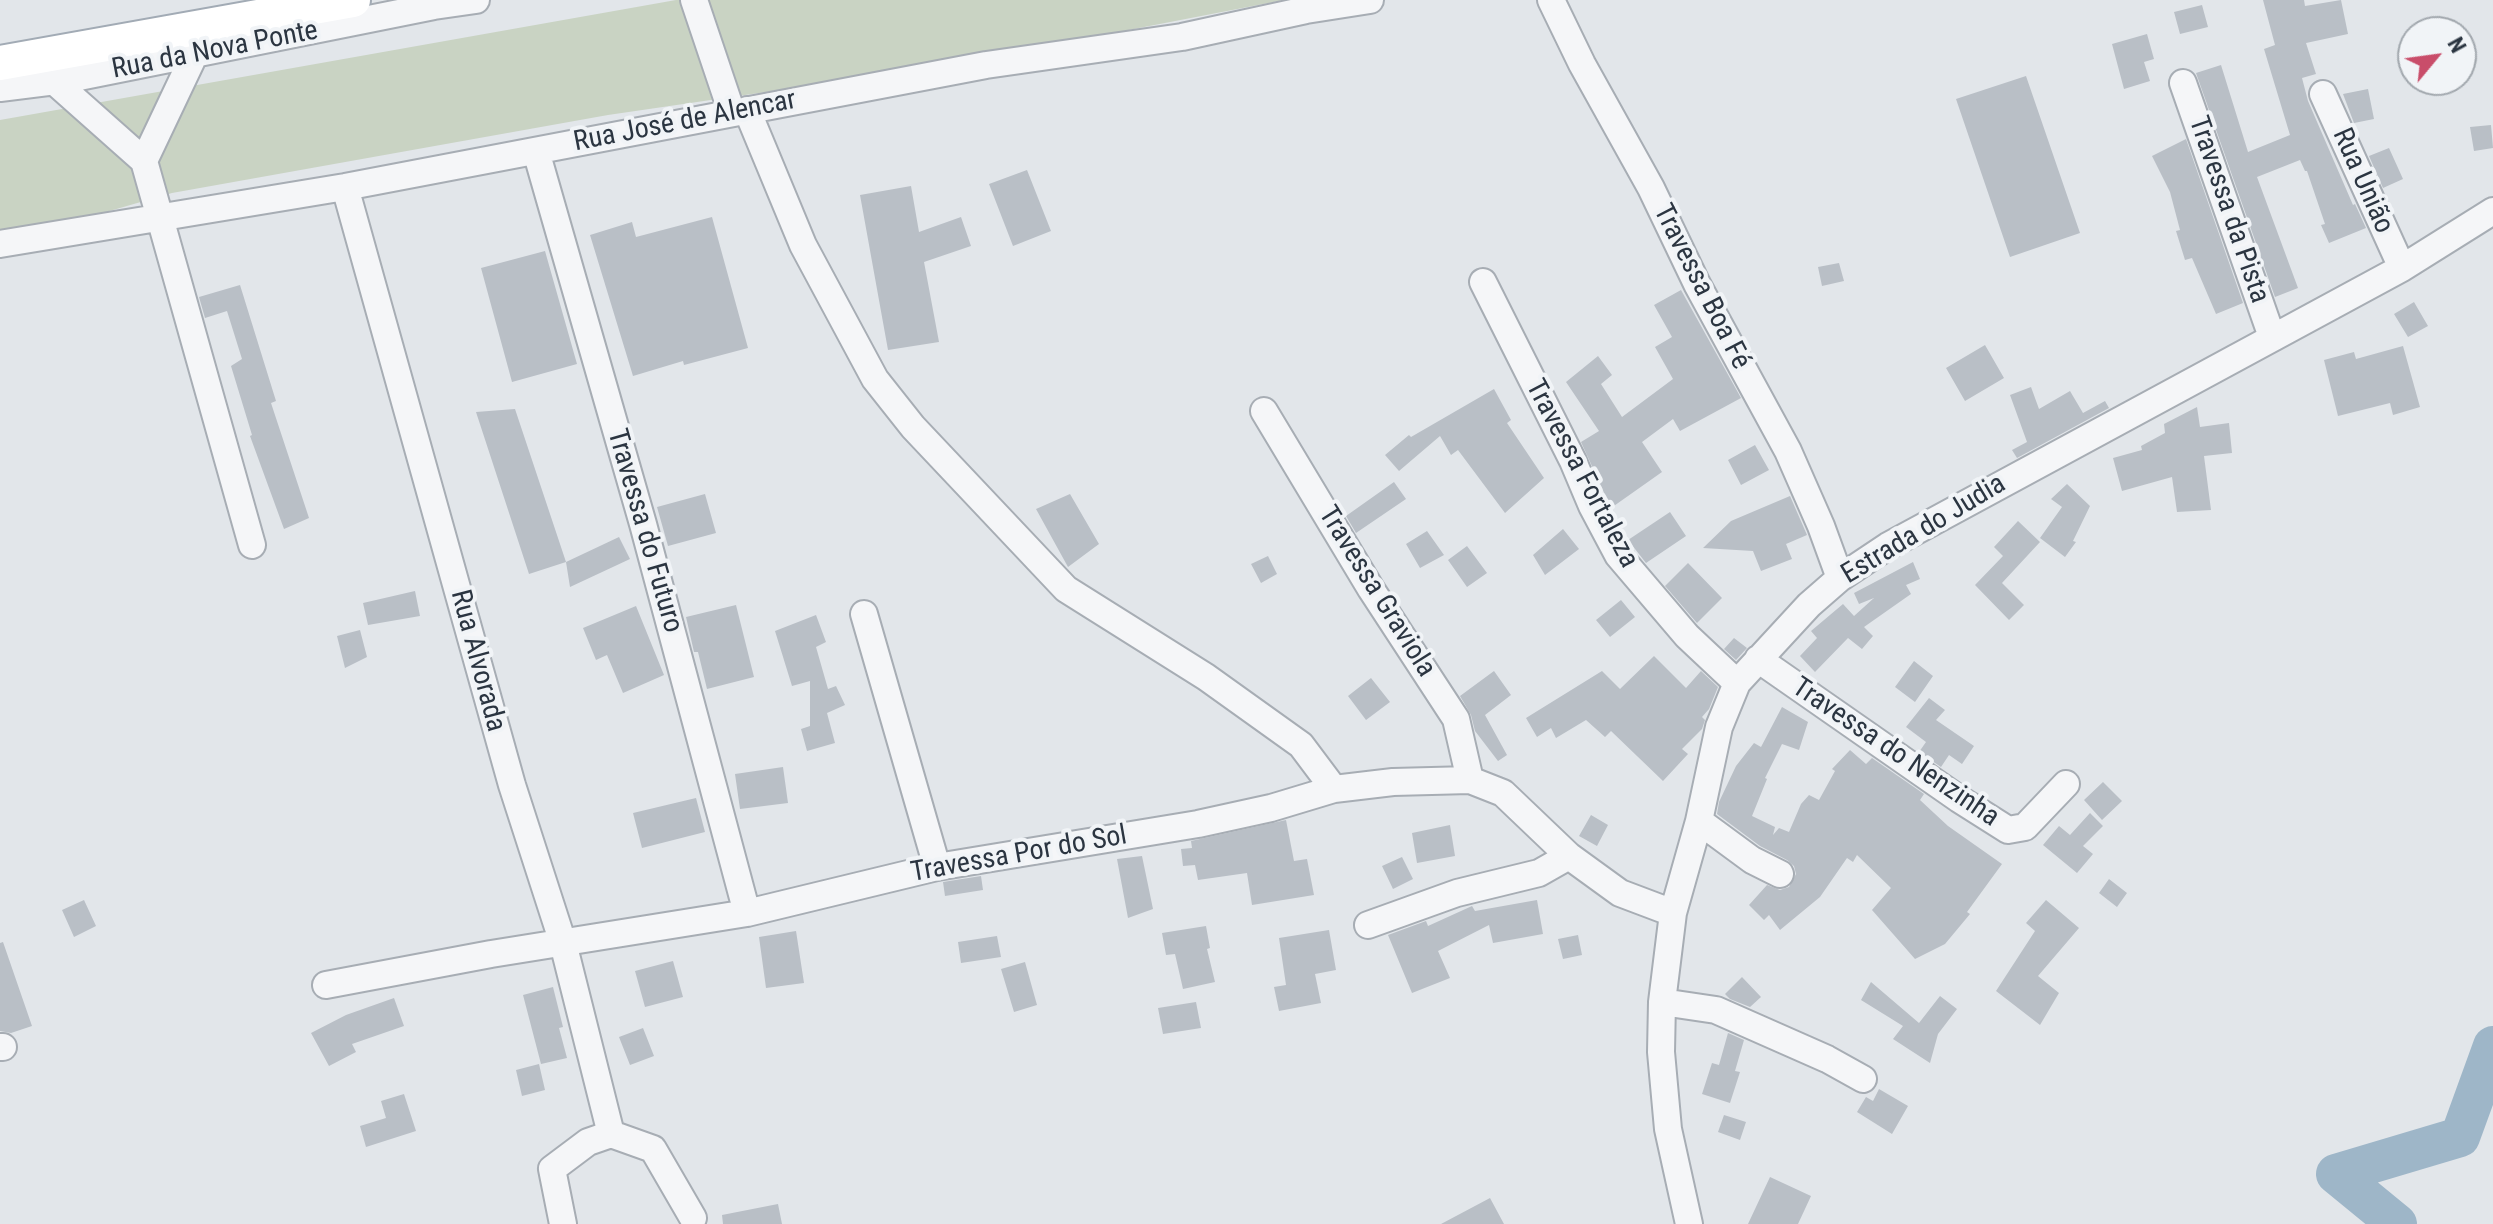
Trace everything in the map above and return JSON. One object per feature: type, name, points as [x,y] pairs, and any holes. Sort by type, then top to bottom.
[{"type":"main road","points":[[14,60],[353,0]]},
{"type":"street","name":"Rua da Nova Ponte","points":[[0,88],[54,82],[476,0]]},
{"type":"street","points":[[694,0],[740,111],[803,245],[875,379],[913,427],[1066,589],[1206,677],[1301,745],[1334,789]]},
{"type":"street","name":"Rua José de Alencar","points":[[0,244],[345,187],[986,65],[1182,37],[1305,5],[1370,0]]},
{"type":"street","name":"Travessa Boa Fé","points":[[1551,0],[1582,64],[1651,188],[1697,284],[1788,451],[1840,578]]},
{"type":"street","points":[[144,161],[192,56],[210,25]]},
{"type":"street","points":[[14,60],[54,82],[99,118],[144,161],[252,545]]},
{"type":"street","name":"Travessa da Pista","points":[[2183,83],[2272,337]]},
{"type":"street","name":"Rua União","points":[[2323,94],[2402,268]]},
{"type":"street","name":"Travessa do Futuro","points":[[536,151],[643,524],[747,913]]},
{"type":"street","name":"Rua Alvorada","points":[[345,187],[512,785],[563,943],[611,1134]]},
{"type":"street","name":"Estrada do Judia","points":[[1689,1224],[1668,1129],[1661,1052],[1662,1002],[1673,913],[1699,821],[1719,727],[1737,683],[1809,605],[1840,578],[1888,546],[2402,268],[2493,211]]},
{"type":"street","name":"Travessa Fortaleza","points":[[1483,282],[1618,555],[1687,636],[1737,683]]},
{"type":"street","name":"Travessa Graviola","points":[[1264,411],[1371,589],[1456,719],[1470,780]]},
{"type":"street","points":[[864,614],[937,867]]},
{"type":"street","name":"Travessa do Nenzinha","points":[[1758,659],[2008,830],[2025,827],[2066,784]]},
{"type":"street","name":"Travessa Por do Sol","points":[[326,985],[476,956],[747,913],[937,867],[1198,824],[1271,808],[1334,789],[1393,782],[1470,780],[1503,793],[1569,856],[1620,893],[1673,913]]},
{"type":"street","points":[[1699,821],[1752,860],[1780,874]]},
{"type":"street","points":[[1368,925],[1457,893],[1539,873],[1569,856]]},
{"type":"street","points":[[1662,1002],[1716,1010],[1827,1059],[1863,1079]]},
{"type":"street","points":[[563,1224],[552,1169],[588,1142],[611,1134],[653,1149],[693,1218]]},
{"type":"green space","points":[[676,0],[1284,0],[937,67],[608,115],[172,193],[106,212],[0,232],[0,120]]},
{"type":"building","points":[[2263,0],[2304,0],[2305,6],[2341,0],[2348,34],[2306,43],[2316,74],[2302,78],[2308,101],[2366,228],[2329,243],[2307,171],[2300,160],[2257,177],[2298,288],[2275,297],[2196,73],[2221,65],[2248,152],[2290,135],[2264,49],[2275,45]]},
{"type":"building","points":[[2202,5],[2208,27],[2180,34],[2174,12]]},
{"type":"building","points":[[2147,34],[2154,59],[2144,62],[2150,81],[2124,89],[2112,44]]},
{"type":"building","points":[[2026,76],[2080,233],[2010,257],[1956,99]]},
{"type":"building","points":[[2368,89],[2374,119],[2354,123],[2343,94]]},
{"type":"building","points":[[2491,125],[2493,148],[2474,151],[2470,127]]},
{"type":"building","points":[[2186,139],[2243,303],[2216,314],[2192,258],[2185,260],[2176,231],[2180,230],[2170,192],[2152,156]]},
{"type":"building","points":[[2389,148],[2403,179],[2383,188],[2369,156]]},
{"type":"building","points":[[1027,170],[1051,231],[1013,246],[989,184]]},
{"type":"building","points":[[911,186],[919,232],[961,217],[971,246],[924,262],[939,342],[888,350],[860,195]]},
{"type":"building","points":[[712,217],[748,348],[684,365],[683,361],[633,376],[590,235],[632,222],[636,237]]},
{"type":"building","points":[[545,251],[577,364],[512,382],[481,268]]},
{"type":"building","points":[[1839,263],[1844,281],[1822,286],[1818,267]]},
{"type":"building","points":[[240,285],[276,401],[271,403],[309,518],[284,529],[250,436],[231,366],[242,359],[227,311],[205,318],[199,297]]},
{"type":"building","points":[[1681,290],[1741,398],[1680,431],[1673,419],[1642,442],[1662,472],[1611,508],[1581,442],[1599,431],[1566,382],[1598,356],[1612,375],[1601,384],[1622,417],[1673,379],[1655,347],[1672,337],[1654,305]]},
{"type":"building","points":[[2414,302],[2428,326],[2408,337],[2394,314]]},
{"type":"building","points":[[1985,345],[2004,378],[1965,401],[1946,368]]},
{"type":"building","points":[[2403,346],[2420,407],[2393,415],[2390,403],[2338,416],[2324,360],[2354,352],[2356,359]]},
{"type":"building","points":[[2031,387],[2039,409],[2070,391],[2083,413],[2105,401],[2109,408],[2017,458],[2012,450],[2027,442],[2010,395]]},
{"type":"building","points":[[1494,389],[1511,420],[1507,423],[1544,478],[1505,513],[1458,450],[1451,455],[1440,436],[1399,471],[1385,455],[1409,435],[1411,437]]},
{"type":"building","points":[[2197,407],[2200,427],[2229,423],[2232,453],[2204,456],[2211,510],[2177,512],[2172,477],[2122,491],[2113,458],[2142,450],[2141,446],[2165,433],[2164,424]]},
{"type":"building","points":[[515,409],[566,562],[529,574],[476,412]]},
{"type":"building","points":[[1755,445],[1769,470],[1741,485],[1728,460]]},
{"type":"building","points":[[1394,482],[1406,499],[1356,533],[1346,516]]},
{"type":"building","points":[[2067,484],[2090,506],[2073,541],[2076,542],[2065,557],[2040,538],[2062,507],[2051,499]]},
{"type":"building","points":[[705,494],[716,533],[668,546],[657,507]]},
{"type":"building","points":[[1070,494],[1099,544],[1068,567],[1036,509]]},
{"type":"building","points":[[1790,496],[1807,535],[1786,544],[1792,559],[1761,571],[1753,551],[1703,548],[1731,521]]},
{"type":"building","points":[[1670,512],[1686,536],[1646,563],[1628,540]]},
{"type":"building","points":[[2018,521],[2040,542],[2002,583],[2024,605],[2009,620],[1975,585],[2003,556],[1994,547]]},
{"type":"building","points":[[1563,529],[1579,549],[1545,575],[1533,555]]},
{"type":"building","points":[[1427,531],[1444,555],[1420,568],[1406,544]]},
{"type":"building","points":[[619,537],[630,559],[570,587],[566,562]]},
{"type":"building","points":[[1467,546],[1487,573],[1467,587],[1448,560]]},
{"type":"building","points":[[1268,556],[1277,574],[1261,583],[1251,564]]},
{"type":"building","points":[[1913,562],[1920,579],[1906,585],[1911,594],[1864,627],[1873,636],[1862,649],[1848,638],[1815,672],[1800,656],[1817,638],[1811,631],[1843,604],[1854,616],[1874,598],[1859,604],[1854,593]]},
{"type":"building","points":[[1688,563],[1722,598],[1697,623],[1665,586]]},
{"type":"building","points":[[415,591],[420,616],[368,625],[363,603]]},
{"type":"building","points":[[1621,600],[1635,617],[1610,637],[1596,620]]},
{"type":"building","points":[[736,605],[754,677],[707,689],[686,617]]},
{"type":"building","points":[[636,606],[664,675],[623,693],[607,655],[596,660],[583,628]]},
{"type":"building","points":[[816,615],[826,642],[816,647],[828,689],[836,686],[845,705],[827,713],[835,743],[807,751],[801,729],[810,726],[810,681],[792,686],[775,631]]},
{"type":"building","points":[[360,630],[367,657],[345,668],[337,636]]},
{"type":"building","points":[[1734,638],[1747,648],[1736,660],[1724,649]]},
{"type":"building","points":[[1654,656],[1686,688],[1701,671],[1718,687],[1709,709],[1702,717],[1705,720],[1702,729],[1682,749],[1688,754],[1663,781],[1611,731],[1605,737],[1586,720],[1556,738],[1551,728],[1537,737],[1526,718],[1602,671],[1620,689]]},
{"type":"building","points":[[1914,661],[1933,676],[1915,702],[1895,687]]},
{"type":"building","points":[[1494,671],[1511,695],[1485,715],[1507,755],[1498,761],[1475,731],[1471,715],[1460,696]]},
{"type":"building","points":[[1371,678],[1390,702],[1366,720],[1348,696]]},
{"type":"building","points":[[1929,698],[1945,710],[1936,720],[1974,746],[1962,764],[1949,755],[1941,767],[1919,752],[1926,742],[1906,727]]},
{"type":"building","points":[[1782,707],[1808,722],[1799,750],[1782,744],[1765,778],[1752,816],[1775,827],[1773,835],[1779,828],[1789,832],[1801,804],[1809,795],[1819,800],[1835,771],[1832,769],[1850,750],[1866,764],[1872,758],[1924,794],[1920,800],[1948,826],[2002,864],[1967,912],[1970,914],[1945,944],[1915,959],[1872,910],[1891,888],[1857,855],[1853,862],[1847,858],[1820,897],[1780,930],[1769,915],[1764,920],[1749,905],[1767,885],[1780,890],[1789,887],[1796,874],[1794,866],[1760,846],[1717,814],[1719,802],[1736,766],[1754,743],[1761,747]]},
{"type":"building","points":[[783,767],[788,803],[740,809],[735,774]]},
{"type":"building","points":[[2103,782],[2122,801],[2102,820],[2084,800]]},
{"type":"building","points":[[696,798],[705,832],[642,848],[633,813]]},
{"type":"building","points":[[2090,813],[2103,826],[2083,846],[2093,854],[2077,873],[2043,845],[2059,826],[2070,835]]},
{"type":"building","points":[[1591,815],[1608,825],[1597,846],[1579,836]]},
{"type":"building","points":[[1286,820],[1294,861],[1307,859],[1314,895],[1252,905],[1247,873],[1198,880],[1195,865],[1183,866],[1181,849],[1192,848],[1191,841]]},
{"type":"building","points":[[1450,825],[1455,856],[1417,863],[1412,833]]},
{"type":"building","points":[[1142,856],[1153,909],[1128,918],[1117,859]]},
{"type":"building","points":[[1402,857],[1413,879],[1393,889],[1382,866]]},
{"type":"building","points":[[981,876],[983,890],[945,896],[943,882]]},
{"type":"building","points":[[2109,879],[2127,893],[2117,907],[2099,893]]},
{"type":"building","points":[[84,900],[96,926],[74,937],[62,910]]},
{"type":"building","points":[[1537,900],[1543,934],[1493,943],[1489,925],[1438,951],[1450,978],[1412,993],[1388,935],[1426,921],[1428,926],[1472,906],[1475,911]]},
{"type":"building","points":[[2046,900],[2079,928],[2038,976],[2059,993],[2040,1025],[1996,991],[2035,931],[2026,923]]},
{"type":"building","points":[[1206,926],[1210,948],[1207,949],[1215,982],[1183,989],[1175,954],[1166,955],[1162,933]]},
{"type":"building","points":[[1329,930],[1336,970],[1315,974],[1321,1003],[1279,1011],[1274,987],[1286,985],[1279,938]]},
{"type":"building","points":[[796,931],[804,983],[766,988],[759,937]]},
{"type":"building","points":[[1578,935],[1582,955],[1563,959],[1558,939]]},
{"type":"building","points":[[997,936],[1001,957],[961,963],[958,942]]},
{"type":"building","points":[[3,942],[32,1026],[11,1033],[0,1031],[0,943]]},
{"type":"building","points":[[673,961],[683,997],[645,1007],[635,971]]},
{"type":"building","points":[[1025,962],[1037,1005],[1014,1012],[1001,969]]},
{"type":"building","points":[[1742,977],[1761,997],[1750,1007],[1725,994]]},
{"type":"building","points":[[1871,982],[1919,1023],[1940,996],[1957,1009],[1938,1034],[1930,1063],[1893,1039],[1903,1026],[1861,1000]]},
{"type":"building","points":[[553,987],[567,1058],[541,1064],[523,995]]},
{"type":"building","points":[[394,998],[404,1026],[352,1044],[356,1052],[329,1066],[311,1033],[346,1015]]},
{"type":"building","points":[[1196,1002],[1201,1028],[1163,1034],[1158,1008]]},
{"type":"building","points":[[643,1028],[654,1056],[630,1065],[619,1037]]},
{"type":"building","points":[[1728,1033],[1744,1040],[1735,1071],[1740,1072],[1730,1103],[1702,1094],[1712,1063],[1719,1065]]},
{"type":"building","points":[[539,1064],[545,1090],[522,1096],[516,1070]]},
{"type":"building","points":[[1879,1089],[1908,1106],[1892,1134],[1857,1112],[1866,1097],[1873,1101]]},
{"type":"building","points":[[404,1094],[416,1131],[366,1147],[360,1126],[386,1118],[381,1101]]},
{"type":"building","points":[[1724,1115],[1746,1122],[1740,1140],[1718,1132]]},
{"type":"building","points":[[1770,1177],[1811,1196],[1798,1224],[1748,1224]]},
{"type":"building","points":[[1490,1198],[1504,1224],[1441,1224]]},
{"type":"building","points":[[778,1204],[782,1224],[723,1224],[722,1215]]},
{"type":"waterway","points":[[2397,1224],[2336,1174],[2460,1137],[2493,1046]]}]
